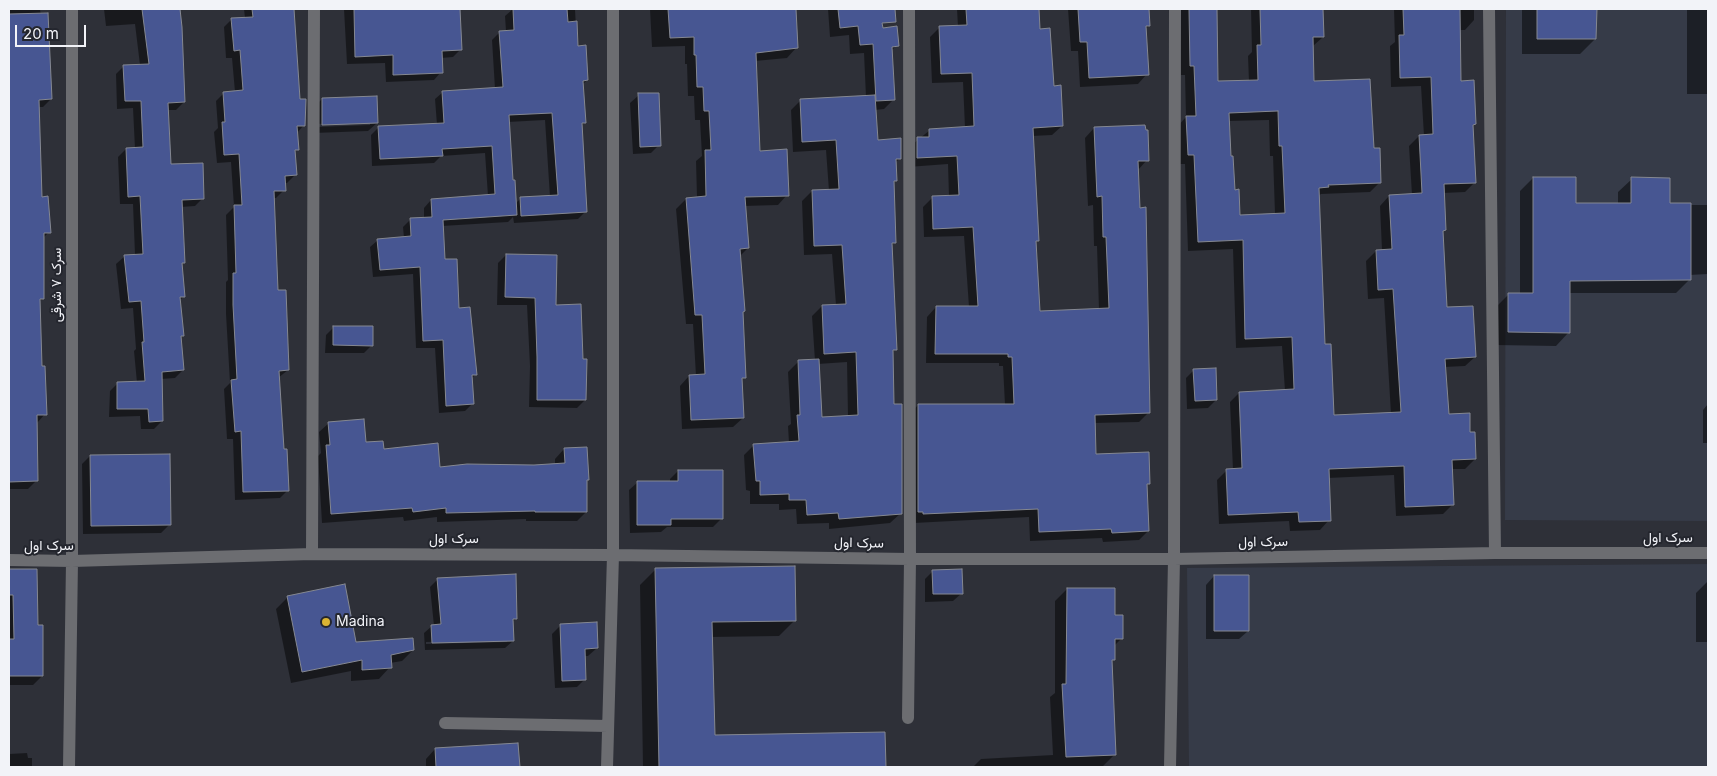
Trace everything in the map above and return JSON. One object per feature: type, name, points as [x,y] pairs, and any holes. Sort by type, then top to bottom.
[{"type":"street","name":"سرک ۷ شرقی","points":[[69,767],[72,561],[72,9]]},
{"type":"street","points":[[312,554],[314,9]]},
{"type":"street","points":[[607,767],[613,555],[614,9]]},
{"type":"street","points":[[908,718],[910,559],[909,9]]},
{"type":"street","points":[[1170,767],[1174,559],[1175,9]]},
{"type":"street","points":[[1489,9],[1495,553]]},
{"type":"street","name":"سرک‌ اول","points":[[9,560],[72,561],[312,554],[613,555],[910,559],[1174,559],[1495,553],[1708,554]]},
{"type":"street","points":[[445,723],[608,726]]},
{"type":"shaded area","points":[[1506,9],[1708,9],[1708,521],[1505,520]]},
{"type":"shaded area","points":[[1708,564],[1708,767],[1189,767],[1187,568]]},
{"type":"building","points":[[142,9],[180,9],[185,102],[168,103],[171,164],[203,163],[204,199],[182,200],[185,263],[182,263],[185,297],[180,297],[184,336],[181,336],[184,370],[162,372],[163,421],[149,422],[148,409],[117,409],[117,382],[145,381],[141,301],[129,302],[124,255],[143,254],[140,196],[128,197],[126,148],[143,147],[141,101],[125,101],[123,65],[149,64]]},
{"type":"building","points":[[252,9],[294,9],[300,99],[306,99],[305,126],[297,126],[299,150],[295,150],[297,175],[285,176],[286,191],[274,191],[278,290],[286,290],[289,370],[279,371],[289,491],[243,492],[241,431],[235,432],[231,380],[237,379],[233,305],[233,273],[236,273],[234,205],[242,205],[239,154],[224,155],[222,122],[225,122],[223,92],[243,90],[240,50],[234,51],[231,18],[253,17]]},
{"type":"building","points":[[354,9],[460,9],[462,50],[442,51],[443,73],[393,75],[393,55],[355,57]]},
{"type":"building","points":[[513,9],[567,9],[568,22],[577,21],[578,46],[586,45],[588,80],[583,81],[586,123],[582,123],[587,212],[521,216],[520,197],[558,195],[552,113],[509,115],[517,215],[443,220],[445,259],[457,259],[459,308],[470,307],[477,375],[472,375],[474,404],[446,406],[443,340],[423,341],[420,267],[380,270],[377,239],[411,236],[410,218],[432,217],[431,199],[495,194],[492,146],[442,149],[443,156],[380,159],[378,126],[444,123],[442,91],[503,87],[499,31],[514,30]]},
{"type":"building","points":[[668,9],[796,9],[798,48],[756,53],[760,151],[787,149],[789,196],[745,197],[749,248],[740,249],[745,311],[743,312],[746,378],[742,378],[744,418],[691,420],[689,375],[705,374],[702,315],[695,315],[686,198],[706,196],[705,150],[711,150],[709,111],[704,111],[703,87],[697,87],[694,37],[670,38]]},
{"type":"building","points":[[838,9],[895,9],[896,22],[882,23],[883,28],[897,26],[899,46],[892,47],[895,100],[876,101],[873,44],[860,45],[858,26],[840,28]]},
{"type":"building","points":[[966,9],[1039,9],[1040,29],[1050,28],[1054,86],[1061,85],[1063,126],[1033,128],[1039,241],[1036,241],[1040,311],[1109,308],[1106,237],[1103,237],[1102,196],[1097,197],[1094,127],[1145,125],[1146,130],[1148,130],[1149,161],[1138,161],[1140,208],[1146,207],[1150,413],[1095,415],[1096,454],[1149,452],[1150,484],[1147,484],[1149,531],[1112,533],[1111,529],[1039,532],[1038,509],[923,514],[923,512],[918,512],[918,404],[1014,404],[1012,357],[1008,357],[1008,354],[935,354],[936,306],[978,306],[973,227],[933,229],[932,196],[959,195],[957,156],[917,158],[917,137],[929,137],[929,129],[974,126],[972,73],[941,74],[939,26],[967,25]]},
{"type":"building","points":[[1078,9],[1149,9],[1150,26],[1146,26],[1149,75],[1089,78],[1087,42],[1080,42]]},
{"type":"building","points":[[1189,9],[1217,9],[1218,81],[1258,80],[1257,45],[1261,45],[1260,9],[1323,9],[1324,37],[1313,37],[1314,81],[1370,79],[1374,148],[1380,148],[1381,183],[1328,185],[1329,187],[1319,188],[1325,344],[1331,344],[1334,415],[1401,412],[1393,289],[1378,290],[1376,250],[1392,249],[1389,195],[1422,193],[1419,135],[1433,134],[1431,77],[1400,78],[1399,35],[1404,35],[1403,9],[1460,9],[1461,81],[1474,80],[1476,124],[1473,125],[1476,183],[1444,184],[1446,230],[1443,231],[1447,307],[1473,306],[1476,357],[1445,359],[1449,414],[1470,413],[1470,432],[1475,432],[1476,459],[1452,460],[1454,505],[1405,507],[1404,466],[1329,469],[1331,521],[1299,522],[1298,512],[1228,515],[1226,469],[1242,468],[1239,392],[1294,389],[1292,337],[1245,339],[1243,240],[1198,242],[1194,155],[1188,155],[1186,116],[1196,116],[1194,66],[1190,66]],"holes":[[[1278,111],[1279,146],[1282,146],[1285,213],[1240,215],[1239,189],[1235,190],[1233,156],[1231,156],[1229,113]]]},
{"type":"building","points":[[1537,9],[1597,9],[1596,39],[1537,39]]},
{"type":"building","points":[[48,13],[52,99],[39,100],[42,197],[48,196],[51,233],[44,233],[44,299],[40,299],[42,366],[45,366],[47,415],[37,415],[38,481],[9,482],[9,14]]},
{"type":"building","points":[[638,93],[659,93],[661,146],[640,147]]},
{"type":"building","points":[[875,95],[878,140],[901,138],[901,159],[896,159],[897,181],[894,181],[896,243],[892,243],[897,350],[893,350],[894,404],[902,404],[902,514],[839,519],[838,513],[807,515],[806,500],[789,500],[789,494],[760,495],[760,481],[756,481],[753,444],[799,441],[797,415],[800,415],[798,360],[819,359],[822,417],[858,415],[856,352],[824,354],[822,305],[846,304],[842,245],[814,246],[812,190],[839,189],[836,140],[802,142],[800,99]]},
{"type":"building","points":[[377,96],[378,123],[322,125],[322,98]]},
{"type":"building","points":[[1533,177],[1576,177],[1576,203],[1631,203],[1631,177],[1670,178],[1670,203],[1691,203],[1691,280],[1570,281],[1570,333],[1508,332],[1508,293],[1533,293]]},
{"type":"building","points":[[506,254],[557,255],[556,305],[581,304],[583,359],[587,359],[586,400],[537,400],[535,298],[505,297]]},
{"type":"building","points":[[333,326],[373,326],[373,346],[333,345]]},
{"type":"building","points":[[1216,368],[1217,400],[1195,401],[1193,369]]},
{"type":"building","points":[[364,419],[366,442],[383,441],[384,449],[438,443],[440,467],[467,464],[534,465],[565,463],[564,448],[587,447],[589,480],[587,480],[587,512],[446,513],[446,508],[413,512],[412,508],[331,514],[326,445],[330,445],[328,422]]},
{"type":"building","points":[[170,454],[171,525],[91,526],[90,455]]},
{"type":"building","points":[[678,470],[723,470],[723,519],[671,519],[671,525],[637,525],[637,481],[678,481]]},
{"type":"building","points":[[795,566],[796,621],[712,622],[715,735],[885,732],[886,767],[659,767],[655,568]]},
{"type":"building","points":[[9,569],[37,569],[38,625],[43,625],[43,676],[9,676],[9,639],[14,639],[13,595],[9,595]]},
{"type":"building","points":[[962,569],[963,594],[933,594],[932,570]]},
{"type":"building","points":[[516,574],[517,619],[513,619],[514,641],[432,643],[431,625],[441,624],[437,578]]},
{"type":"building","points":[[1214,575],[1249,575],[1249,631],[1214,631]]},
{"type":"building","points":[[345,584],[356,642],[413,638],[414,650],[391,655],[392,668],[362,670],[362,660],[302,672],[287,596]]},
{"type":"building","points":[[1067,588],[1115,588],[1115,615],[1123,615],[1123,639],[1115,639],[1115,660],[1112,660],[1116,755],[1066,757],[1062,684],[1066,684]]},
{"type":"building","points":[[597,622],[598,648],[585,649],[586,680],[562,681],[560,624]]},
{"type":"building","points":[[518,743],[520,767],[436,767],[435,748]]},
{"type":"place","name":"Madina","points":[[326,622]]}]
